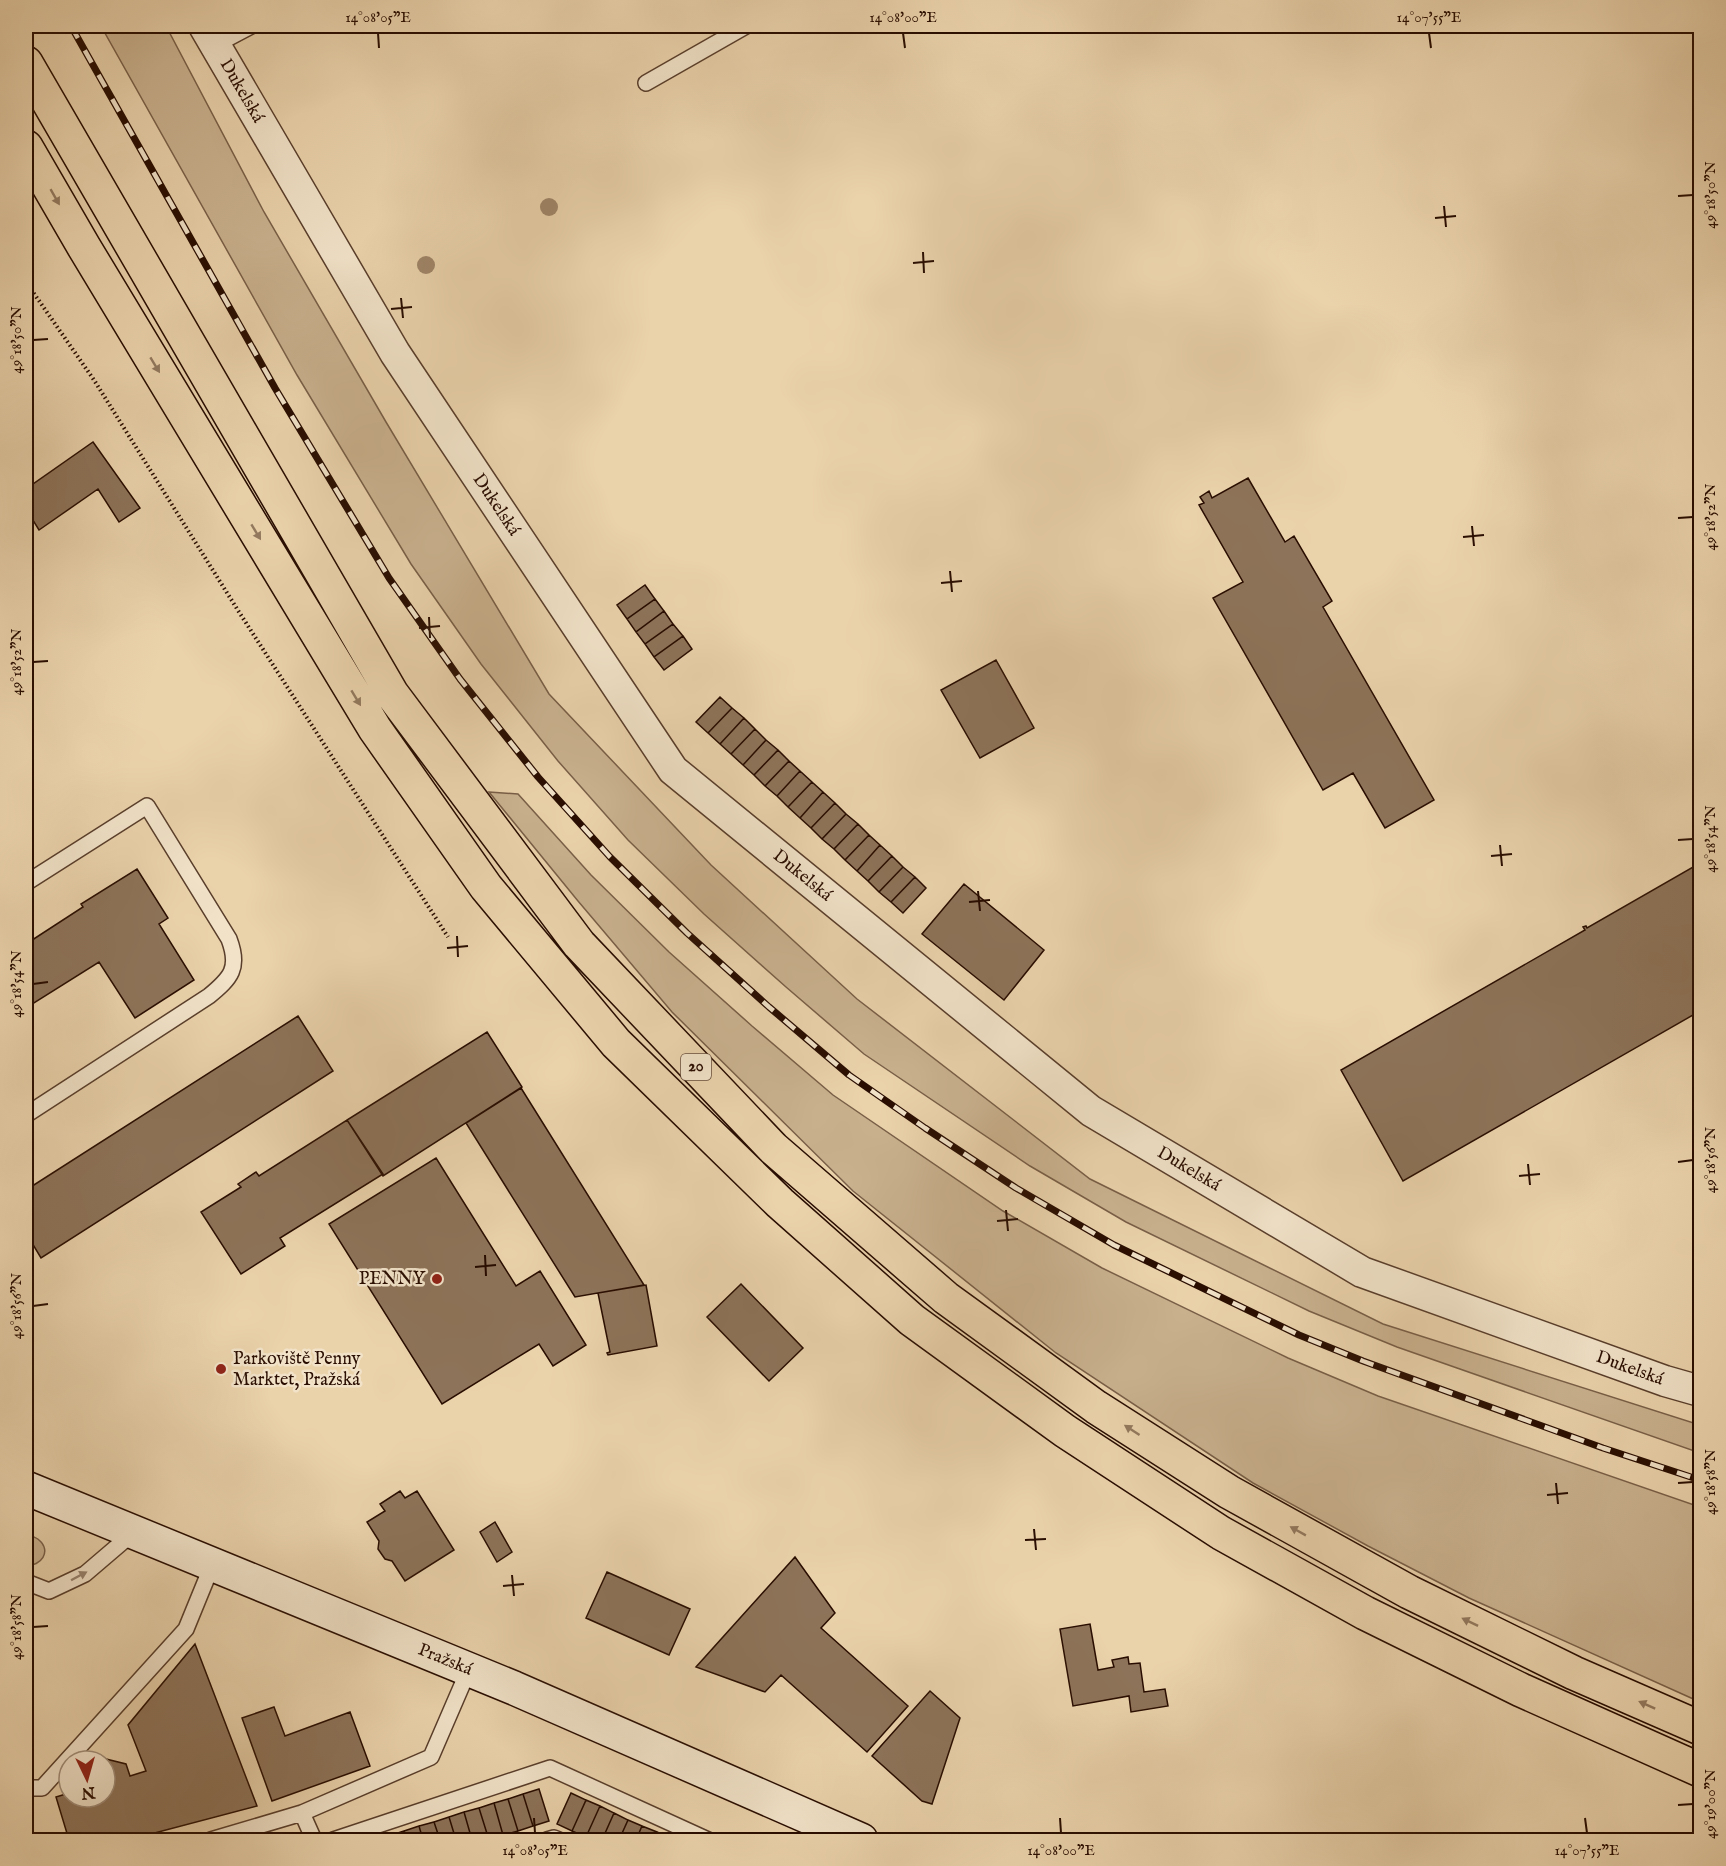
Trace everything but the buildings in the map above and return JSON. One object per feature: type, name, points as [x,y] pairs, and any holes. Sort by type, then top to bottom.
[{"type":"highway","name":"20","points":[[26,63],[392,694],[579,944],[773,1148],[946,1298],[1096,1407],[1220,1486],[1409,1593],[1574,1673],[1701,1728]]},
{"type":"highway","name":"20","points":[[26,147],[375,729],[486,887],[616,1043],[780,1203],[912,1320],[1065,1431],[1221,1533],[1365,1612],[1510,1685],[1701,1770]]},
{"type":"street","name":"Dukelská","points":[[210,35],[395,353],[673,770],[1091,1111],[1362,1272],[1665,1381],[1701,1391]]},
{"type":"street","name":"Pražská","points":[[26,1488],[469,1669],[861,1840]]},
{"type":"lane","points":[[210,35],[251,26]]},
{"type":"lane","points":[[646,83],[746,26]]},
{"type":"lane","points":[[26,883],[147,806],[229,939],[235,954],[233,969],[226,982],[209,996],[26,1115]]},
{"type":"lane","points":[[26,1582],[49,1591],[58,1587],[85,1574],[132,1533]]},
{"type":"lane","points":[[26,1788],[42,1788],[186,1629],[213,1563]]},
{"type":"lane","points":[[211,1840],[302,1813],[431,1757],[469,1669]]},
{"type":"lane","points":[[333,1840],[550,1768],[708,1840]]},
{"type":"lane","points":[[302,1813],[314,1840]]},
{"type":"lane","points":[[547,1840],[554,1838],[559,1840]]},
{"type":"path","points":[[26,282],[94,380],[239,612],[448,937]]},
{"type":"shaded area","points":[[101,26],[166,26],[264,212],[386,422],[549,694],[711,865],[857,999],[1090,1179],[1383,1324],[1700,1425],[1700,1453],[1397,1347],[1309,1311],[1126,1222],[1030,1166],[864,1054],[704,914],[628,840],[558,761],[481,664],[411,564],[297,375]]},
{"type":"shaded area","points":[[489,792],[518,794],[591,875],[669,952],[833,1095],[1003,1211],[1102,1268],[1288,1358],[1378,1396],[1700,1507],[1700,1702],[1469,1598],[1368,1546],[1253,1483],[1056,1353],[853,1191],[672,1012]]},
{"type":"shaded area","points":[[26,1534],[38,1539],[45,1549],[40,1561],[31,1565],[26,1565]]},
{"type":"railway","points":[[71,26],[275,388],[389,578],[460,679],[538,777],[610,857],[687,933],[769,1007],[849,1075],[925,1128],[1016,1188],[1114,1245],[1299,1335],[1363,1361],[1603,1448],[1700,1480]]},
{"type":"place","name":"PENNY","points":[[437,1279]]},
{"type":"place","name":"Parkoviště Penny Marktet, Pražská","points":[[221,1369]]}]
